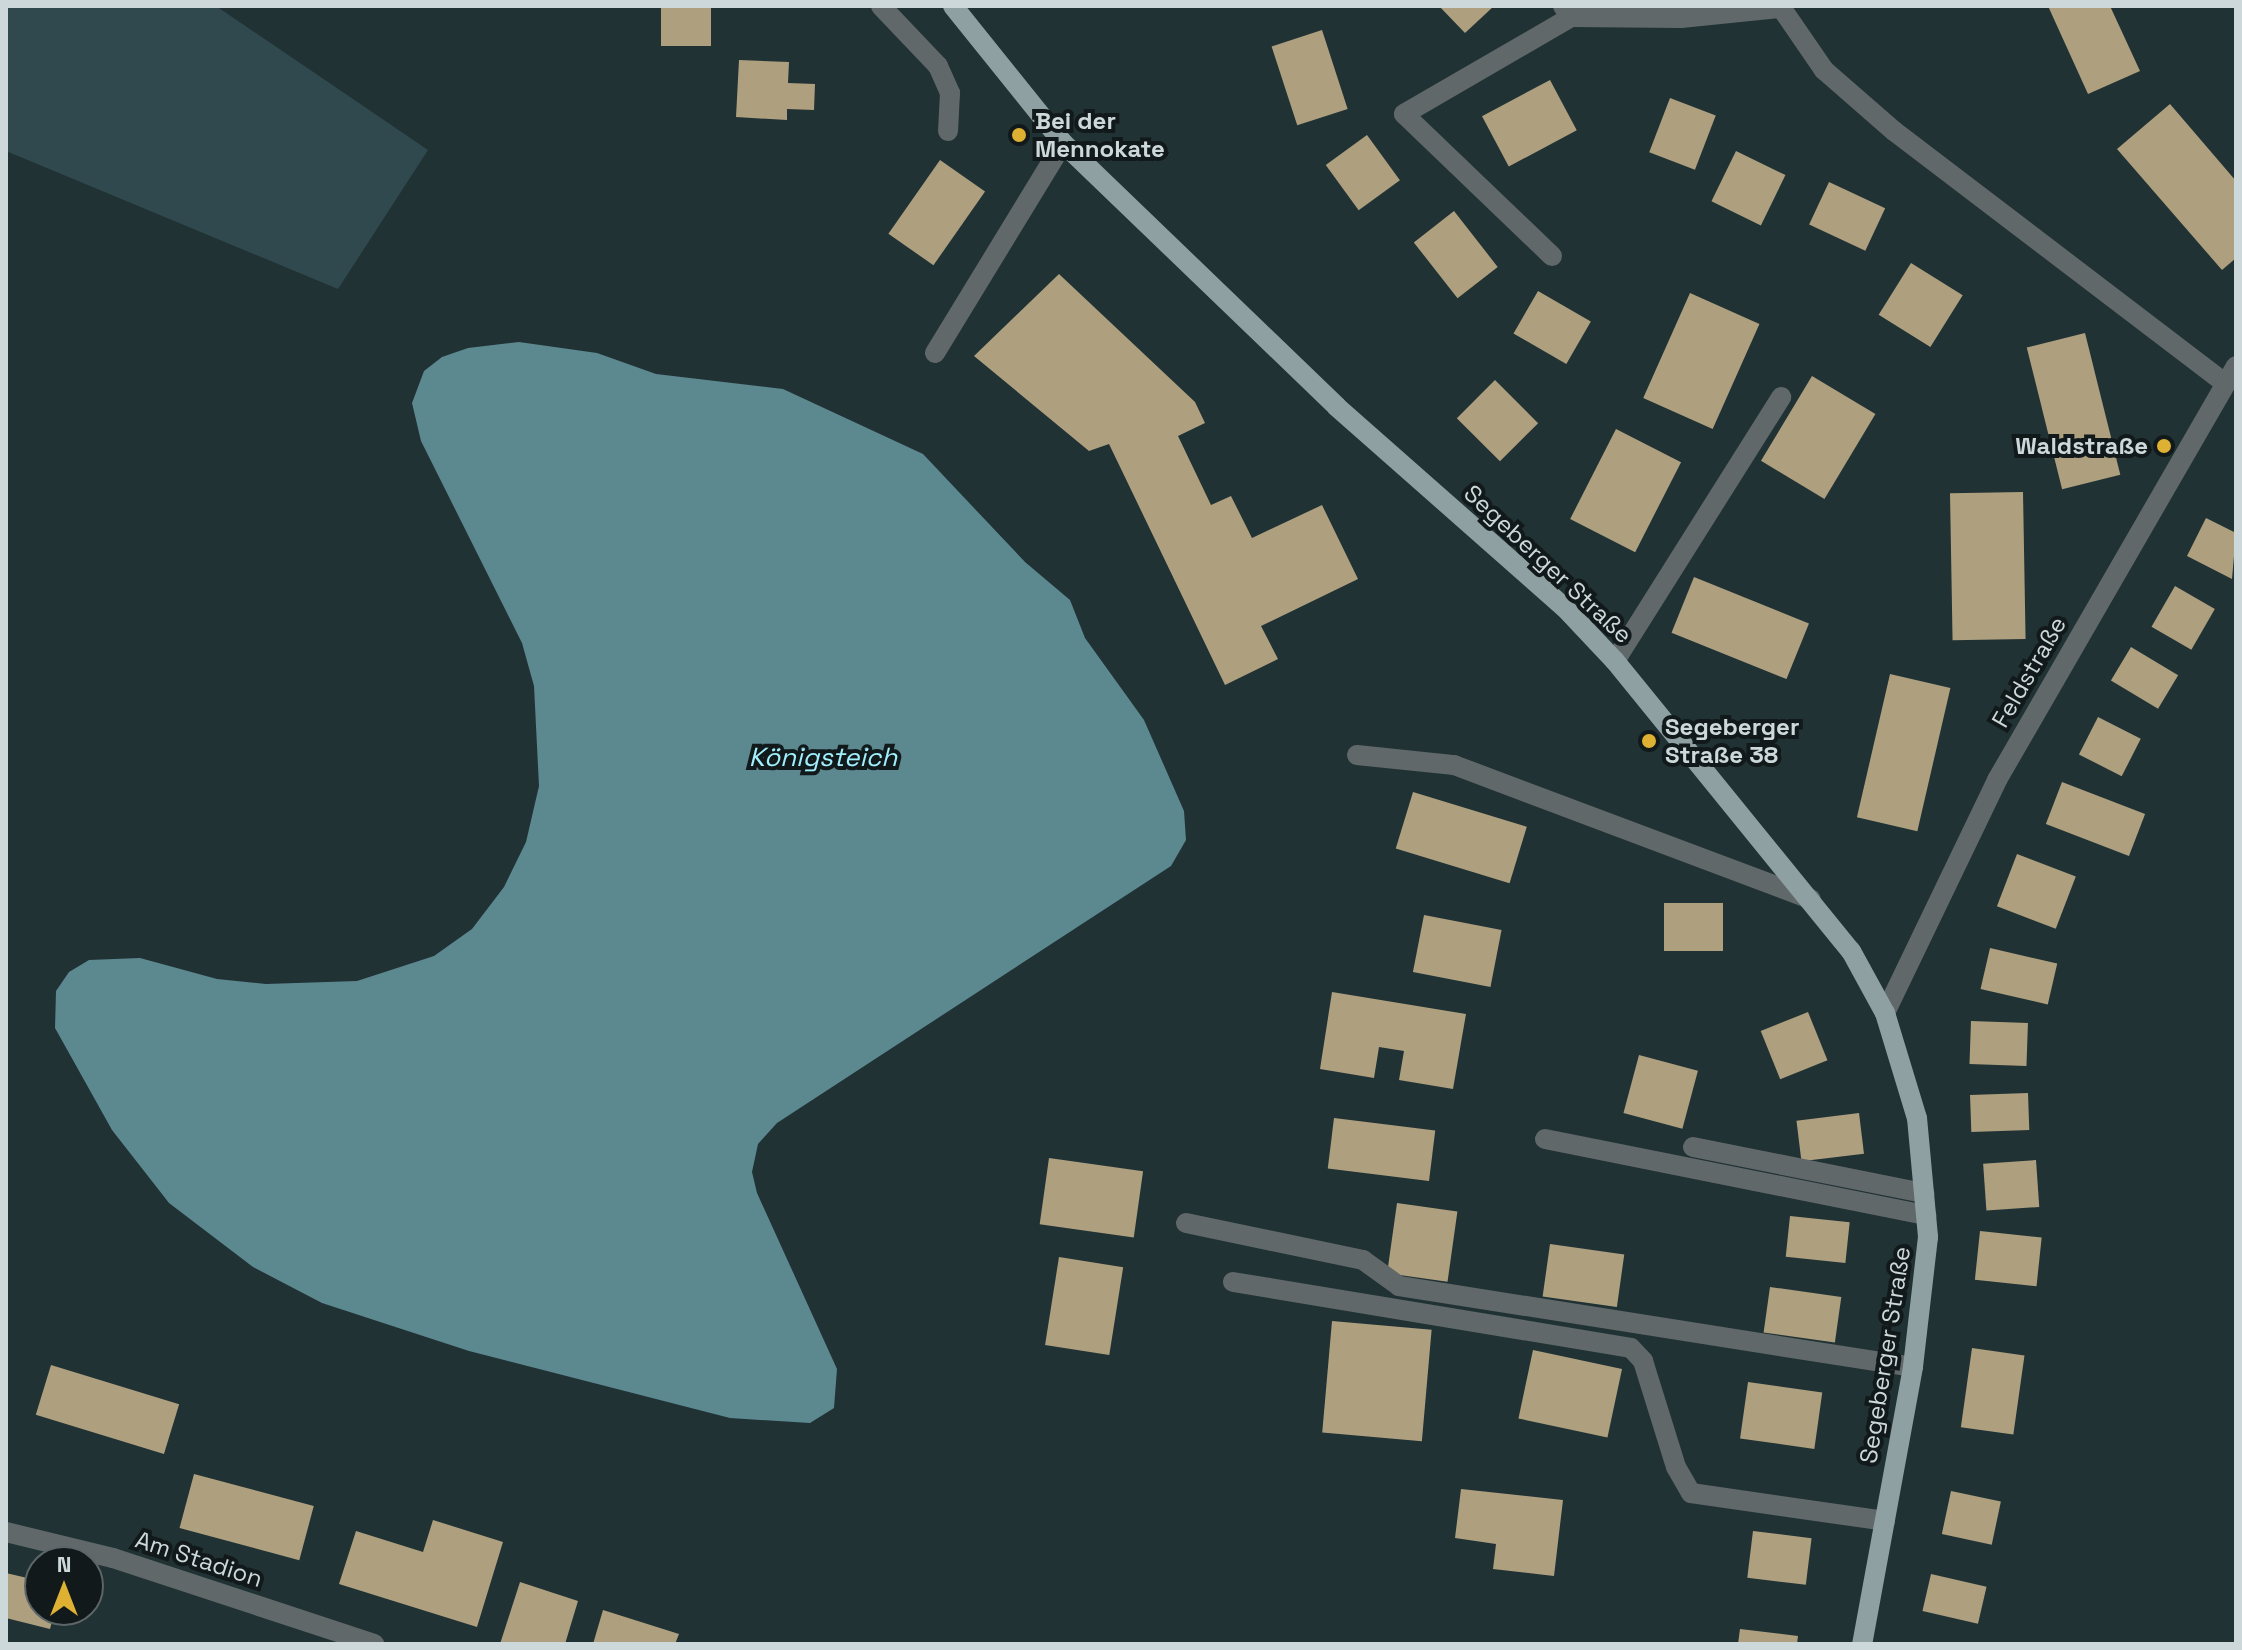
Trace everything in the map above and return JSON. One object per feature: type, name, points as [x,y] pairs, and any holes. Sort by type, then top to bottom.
[{"type":"main road","name":"Segeberger Straße","points":[[953,6],[1063,143],[1337,407],[1564,607],[1615,661],[1851,951],[1885,1013],[1917,1118],[1928,1237],[1913,1367],[1862,1644]]},
{"type":"street","points":[[881,6],[938,66],[950,93],[948,131]]},
{"type":"street","points":[[1552,256],[1404,114],[1567,11],[1681,18],[1780,7],[1824,70],[1894,131],[2231,375]]},
{"type":"street","points":[[935,353],[1063,143]]},
{"type":"street","name":"Feldstraße","points":[[1885,1013],[1997,780],[2231,375]]},
{"type":"street","points":[[1615,661],[1781,397]]},
{"type":"street","points":[[1357,755],[1454,765],[1811,899]]},
{"type":"street","points":[[1545,1139],[1926,1215]]},
{"type":"street","points":[[1693,1147],[1924,1193]]},
{"type":"street","points":[[1186,1223],[1363,1260],[1399,1286],[1913,1367]]},
{"type":"street","points":[[1233,1282],[1631,1348],[1643,1361],[1676,1467],[1691,1493],[1885,1521]]},
{"type":"street","name":"Am Stadion","points":[[6,1532],[113,1558],[374,1644]]},
{"type":"shaded area","points":[[6,6],[216,6],[428,150],[338,289],[6,151]]},
{"type":"water","name":"Königsteich","points":[[519,342],[597,353],[656,374],[783,389],[923,454],[1025,562],[1070,600],[1085,638],[1144,720],[1184,811],[1186,840],[1171,866],[777,1123],[758,1144],[752,1172],[757,1193],[837,1369],[834,1408],[810,1423],[730,1418],[469,1351],[322,1303],[253,1267],[169,1203],[112,1130],[55,1028],[56,991],[69,972],[89,960],[140,958],[217,979],[266,984],[357,981],[434,956],[472,929],[504,887],[526,842],[539,786],[534,686],[522,643],[421,441],[412,403],[424,371],[442,357],[468,348]]},
{"type":"building","points":[[661,6],[711,6],[711,46],[661,46]]},
{"type":"building","points":[[1439,6],[1494,6],[1465,33]]},
{"type":"building","points":[[2048,6],[2110,6],[2140,71],[2088,94]]},
{"type":"building","points":[[1322,30],[1348,109],[1297,125],[1272,46]]},
{"type":"building","points":[[739,60],[789,62],[788,83],[815,84],[814,110],[787,109],[787,120],[736,117]]},
{"type":"building","points":[[1550,80],[1577,130],[1509,166],[1482,116]]},
{"type":"building","points":[[1670,98],[1716,116],[1695,170],[1649,152]]},
{"type":"building","points":[[2170,104],[2236,181],[2236,258],[2222,270],[2117,149]]},
{"type":"building","points":[[1367,135],[1400,180],[1359,210],[1326,165]]},
{"type":"building","points":[[1736,151],[1785,175],[1761,225],[1711,201]]},
{"type":"building","points":[[940,160],[985,192],[933,265],[888,234]]},
{"type":"building","points":[[1829,182],[1885,208],[1865,251],[1809,225]]},
{"type":"building","points":[[1454,211],[1498,267],[1458,298],[1414,242]]},
{"type":"building","points":[[1911,263],[1963,295],[1930,347],[1879,315]]},
{"type":"building","points":[[1059,274],[1195,402],[1205,423],[1178,436],[1211,505],[1231,496],[1252,538],[1322,505],[1358,579],[1261,626],[1278,659],[1225,685],[1109,444],[1089,451],[974,356]]},
{"type":"building","points":[[1538,291],[1591,322],[1566,364],[1514,333]]},
{"type":"building","points":[[1690,293],[1759,324],[1713,429],[1643,398]]},
{"type":"building","points":[[2085,333],[2120,475],[2062,489],[2027,348]]},
{"type":"building","points":[[1812,376],[1875,414],[1824,499],[1761,461]]},
{"type":"building","points":[[1495,380],[1538,423],[1500,461],[1457,418]]},
{"type":"building","points":[[1616,429],[1681,462],[1635,552],[1570,519]]},
{"type":"building","points":[[2023,492],[2026,639],[1953,640],[1950,493]]},
{"type":"building","points":[[2206,518],[2236,533],[2232,579],[2187,556]]},
{"type":"building","points":[[1694,577],[1809,623],[1786,679],[1672,633]]},
{"type":"building","points":[[2175,586],[2215,609],[2191,650],[2152,627]]},
{"type":"building","points":[[2131,647],[2178,675],[2158,709],[2111,680]]},
{"type":"building","points":[[1890,674],[1950,688],[1917,831],[1857,817]]},
{"type":"building","points":[[2098,717],[2141,739],[2122,776],[2079,754]]},
{"type":"building","points":[[2062,782],[2145,814],[2129,856],[2046,824]]},
{"type":"building","points":[[1413,792],[1527,827],[1510,883],[1396,848]]},
{"type":"building","points":[[2017,854],[2076,877],[2056,929],[1997,906]]},
{"type":"building","points":[[1664,903],[1723,903],[1723,951],[1664,951]]},
{"type":"building","points":[[1424,915],[1502,930],[1490,987],[1413,972]]},
{"type":"building","points":[[1990,948],[2057,964],[2048,1004],[1981,989]]},
{"type":"building","points":[[1332,992],[1466,1014],[1453,1089],[1399,1080],[1404,1051],[1379,1047],[1374,1078],[1320,1069]]},
{"type":"building","points":[[1808,1012],[1827,1060],[1780,1079],[1761,1031]]},
{"type":"building","points":[[1971,1021],[2028,1023],[2026,1066],[1969,1064]]},
{"type":"building","points":[[1639,1055],[1698,1071],[1682,1129],[1623,1113]]},
{"type":"building","points":[[2028,1093],[2029,1130],[1971,1132],[1970,1095]]},
{"type":"building","points":[[1859,1113],[1864,1154],[1801,1161],[1796,1121]]},
{"type":"building","points":[[1334,1118],[1435,1130],[1429,1181],[1328,1169]]},
{"type":"building","points":[[1049,1158],[1143,1171],[1134,1238],[1040,1224]]},
{"type":"building","points":[[2036,1160],[2039,1207],[1986,1211],[1983,1164]]},
{"type":"building","points":[[1397,1203],[1457,1211],[1448,1282],[1387,1273]]},
{"type":"building","points":[[1790,1216],[1850,1222],[1845,1263],[1786,1257]]},
{"type":"building","points":[[1980,1231],[2042,1237],[2037,1286],[1975,1280]]},
{"type":"building","points":[[1550,1244],[1624,1254],[1617,1307],[1543,1296]]},
{"type":"building","points":[[1059,1257],[1123,1267],[1109,1355],[1045,1345]]},
{"type":"building","points":[[1770,1287],[1841,1297],[1835,1343],[1764,1333]]},
{"type":"building","points":[[1332,1321],[1432,1330],[1422,1441],[1322,1433]]},
{"type":"building","points":[[1972,1348],[2024,1355],[2013,1435],[1961,1427]]},
{"type":"building","points":[[1533,1350],[1622,1369],[1607,1437],[1518,1418]]},
{"type":"building","points":[[51,1365],[179,1404],[164,1454],[36,1415]]},
{"type":"building","points":[[1748,1382],[1822,1392],[1814,1449],[1740,1438]]},
{"type":"building","points":[[194,1474],[314,1506],[299,1560],[180,1528]]},
{"type":"building","points":[[1461,1489],[1563,1500],[1554,1576],[1493,1569],[1496,1544],[1455,1538]]},
{"type":"building","points":[[1951,1491],[2001,1502],[1992,1545],[1942,1534]]},
{"type":"building","points":[[433,1520],[503,1542],[477,1627],[339,1584],[356,1531],[423,1552]]},
{"type":"building","points":[[1753,1531],[1812,1538],[1806,1585],[1747,1578]]},
{"type":"building","points":[[6,1573],[24,1577],[24,1622],[6,1618]]},
{"type":"building","points":[[1931,1574],[1987,1587],[1978,1624],[1922,1611]]},
{"type":"building","points":[[520,1582],[578,1601],[565,1644],[500,1644]]},
{"type":"building","points":[[603,1610],[679,1634],[675,1644],[593,1644]]},
{"type":"building","points":[[1740,1629],[1798,1636],[1797,1644],[1738,1644]]},
{"type":"place","name":"Bei der Mennokate","points":[[1019,135]]},
{"type":"place","name":"Waldstraße","points":[[2164,446]]},
{"type":"place","name":"Segeberger Straße 38","points":[[1649,741]]}]
